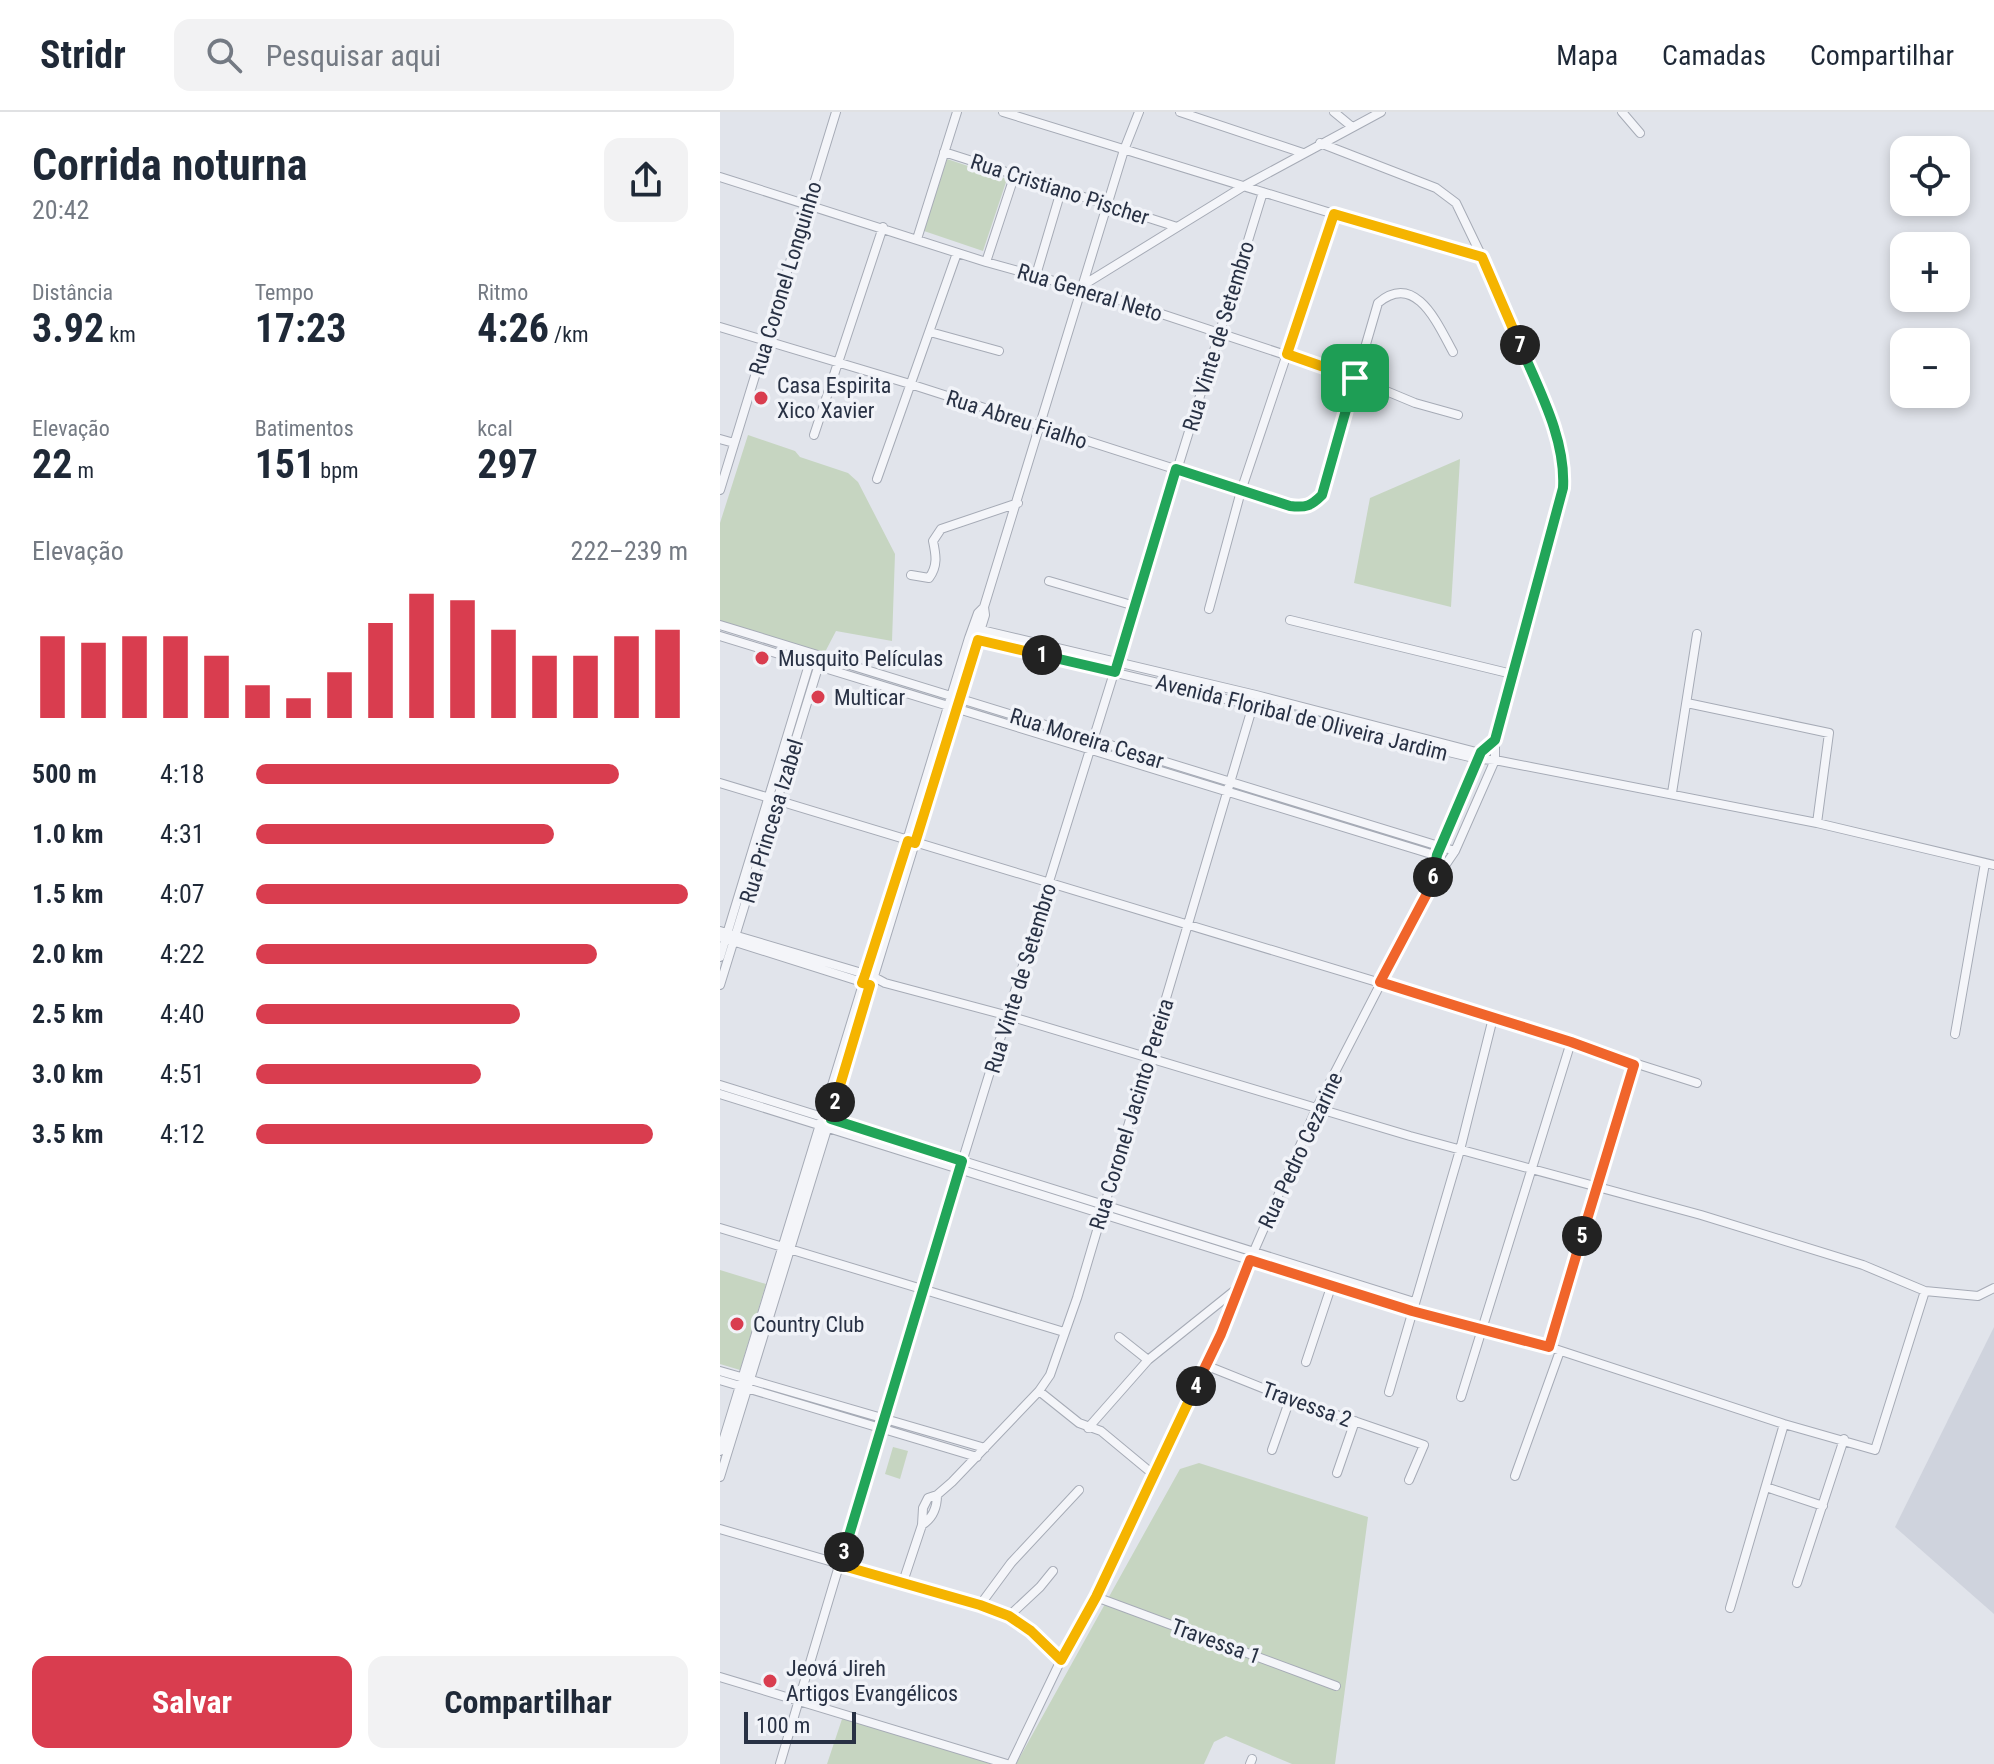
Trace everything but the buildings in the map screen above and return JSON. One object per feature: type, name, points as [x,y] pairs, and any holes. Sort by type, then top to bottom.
[{"type":"street","name":"Rua Coronel Longuinho","points":[[720,490],[836,112]]},
{"type":"street","points":[[917,239],[957,112]]},
{"type":"street","points":[[1003,112],[1482,257]]},
{"type":"street","points":[[720,1477],[770,1300],[780,1248],[812,1164],[955,703],[977,629],[978,613],[984,607],[1018,503],[1124,150],[1139,112]]},
{"type":"street","points":[[1180,112],[1303,153]]},
{"type":"street","points":[[1334,112],[1351,126]]},
{"type":"street","points":[[1084,286],[1244,186],[1381,112]]},
{"type":"street","points":[[1622,112],[1640,133]]},
{"type":"street","points":[[1320,143],[1449,195],[1456,203],[1551,419],[1565,468],[1551,539],[1495,740],[1495,760]]},
{"type":"street","name":"Rua Cristiano Pischer","points":[[944,152],[1177,227]]},
{"type":"street","points":[[986,262],[1015,174]]},
{"type":"street","name":"Rua General Neto","points":[[720,177],[986,262],[1084,286],[1355,378],[1401,398],[1458,415]]},
{"type":"street","points":[[1036,275],[1061,191]]},
{"type":"street","name":"Rua Vinte de Setembro","points":[[780,1764],[961,1165],[1094,745],[1263,192]]},
{"type":"street","points":[[1209,609],[1241,491],[1334,214]]},
{"type":"street","points":[[814,435],[883,227]]},
{"type":"street","points":[[877,479],[957,253]]},
{"type":"street","points":[[1355,378],[1378,303],[1386,296],[1407,294],[1425,303],[1453,352]]},
{"type":"street","name":"Rua Abreu Fialho","points":[[720,327],[1303,508],[1313,505],[1322,495],[1355,378]]},
{"type":"street","points":[[930,332],[999,351]]},
{"type":"street","points":[[720,439],[734,443]]},
{"type":"street","points":[[911,575],[929,578],[933,572],[936,563],[934,537],[941,529],[1018,503]]},
{"type":"street","points":[[1049,581],[1135,606]]},
{"type":"street","points":[[1290,620],[1512,674]]},
{"type":"street","name":"Rua Moreira Cesar","points":[[720,625],[815,659],[1230,788],[1439,851],[1455,851]]},
{"type":"street","name":"Avenida Floribal de Oliveira Jardim","points":[[977,629],[1118,662],[1254,706],[1480,756]]},
{"type":"street","points":[[1672,793],[1697,634]]},
{"type":"street","name":"Rua Moreira Cesar","points":[[720,636],[815,659]]},
{"type":"street","name":"Avenida Floribal de Oliveira Jardim","points":[[974,639],[1115,672],[1256,695],[1495,760],[1817,823],[1990,864]]},
{"type":"street","points":[[1047,656],[1049,646]]},
{"type":"street","name":"Rua Princesa Izabel","points":[[720,957],[815,659]]},
{"type":"street","name":"Rua Coronel Jacinto Pereira","points":[[903,1582],[928,1498],[937,1495],[977,1457],[1039,1391],[1050,1375],[1077,1298],[1256,695]]},
{"type":"street","points":[[1687,703],[1829,733],[1817,823]]},
{"type":"street","name":"Rua Pedro Cezarine","points":[[1431,886],[1439,851],[1480,756],[1495,740]]},
{"type":"street","name":"Rua Pedro Cezarine","points":[[1009,1764],[1096,1597],[1154,1475],[1317,1107],[1431,886],[1455,851],[1495,760]]},
{"type":"street","points":[[720,783],[1380,982],[1697,1083]]},
{"type":"street","points":[[1459,804],[1474,809]]},
{"type":"street","name":"Rua Moreira Cesar","points":[[1439,851],[1450,860]]},
{"type":"street","points":[[1955,1034],[1990,864]]},
{"type":"street","points":[[727,936],[867,980],[1009,1016],[1410,1136],[1701,1215],[1863,1265],[1925,1291],[1978,1296],[1994,1288]]},
{"type":"street","name":"Rua Princesa Izabel","points":[[720,985],[727,936]]},
{"type":"street","points":[[1389,1392],[1460,1150],[1493,1018]]},
{"type":"street","points":[[1461,1397],[1571,1042]]},
{"type":"street","points":[[1549,1347],[1634,1065]]},
{"type":"street","points":[[720,1085],[961,1165],[1254,1250],[1333,1281],[1413,1307],[1875,1450],[1925,1291]]},
{"type":"street","points":[[720,1094],[825,1122]]},
{"type":"street","points":[[770,1300],[791,1252],[812,1164]]},
{"type":"street","points":[[793,1208],[803,1212]]},
{"type":"street","points":[[1102,1208],[1250,1260],[1333,1281]]},
{"type":"street","points":[[720,1228],[791,1252],[1064,1332]]},
{"type":"street","points":[[1306,1362],[1333,1281]]},
{"type":"street","points":[[1088,1428],[1148,1360],[1240,1286]]},
{"type":"street","points":[[1119,1337],[1148,1360]]},
{"type":"street","points":[[1515,1476],[1560,1351]]},
{"type":"street","name":"Travessa 2","points":[[1205,1365],[1290,1399],[1424,1445],[1409,1480]]},
{"type":"street","points":[[720,1371],[745,1383],[977,1457]]},
{"type":"street","points":[[720,1380],[745,1383],[885,1417],[985,1448]]},
{"type":"street","points":[[720,1451],[745,1383]]},
{"type":"street","points":[[1039,1391],[1079,1423],[1101,1431],[1154,1475]]},
{"type":"street","points":[[1272,1450],[1290,1399]]},
{"type":"street","points":[[1337,1473],[1355,1421]]},
{"type":"street","points":[[1730,1608],[1784,1424]]},
{"type":"street","points":[[1797,1583],[1844,1439]]},
{"type":"street","points":[[1766,1487],[1823,1506]]},
{"type":"street","points":[[980,1605],[1011,1563],[1079,1490]]},
{"type":"street","points":[[720,1529],[1009,1616],[1031,1631],[1061,1660]]},
{"type":"street","points":[[1009,1616],[1053,1571]]},
{"type":"street","name":"Travessa 1","points":[[1096,1597],[1336,1686]]},
{"type":"street","points":[[720,1677],[1009,1764]]},
{"type":"shaded area","points":[[1994,1327],[1994,1614],[1895,1527]]},
{"type":"green space","points":[[947,159],[1007,179],[983,251],[924,231]]},
{"type":"green space","points":[[748,435],[848,473],[858,482],[895,554],[892,641],[836,631],[824,654],[720,621],[720,523]]},
{"type":"green space","points":[[1460,459],[1451,607],[1354,583],[1370,498]]},
{"type":"green space","name":"Country Club","points":[[720,1270],[766,1284],[740,1370],[720,1364]]},
{"type":"green space","points":[[893,1447],[908,1451],[900,1479],[885,1474]]},
{"type":"green space","points":[[1199,1463],[1368,1517],[1335,1764],[1292,1764],[1226,1736],[1214,1742],[1204,1764],[1016,1764],[1180,1469]]},
{"type":"green space","points":[[843,1716],[992,1759],[990,1764],[827,1764]]},
{"type":"place","name":"Casa Espirita Xico Xavier","points":[[761,398]]},
{"type":"place","name":"Musquito Películas","points":[[762,658]]},
{"type":"place","name":"Multicar","points":[[818,697]]},
{"type":"place","name":"Country Club","points":[[737,1324]]},
{"type":"place","name":"Jeová Jireh Artigos Evangélicos","points":[[770,1681]]},
{"type":"route","points":[[1334,214],[1482,257],[1551,419],[1565,468],[1551,539],[1495,740],[1481,752],[1437,855],[1431,886],[1380,982],[1634,1065],[1549,1347],[1412,1311],[1250,1260],[1221,1334],[1096,1597],[1061,1660],[1022,1623],[1009,1616],[840,1565],[962,1161],[831,1119],[870,985],[862,983],[908,841],[915,843],[978,640],[1115,672],[1176,469],[1290,506],[1303,508],[1313,505],[1322,495],[1355,378],[1287,354],[1334,214]]}]
